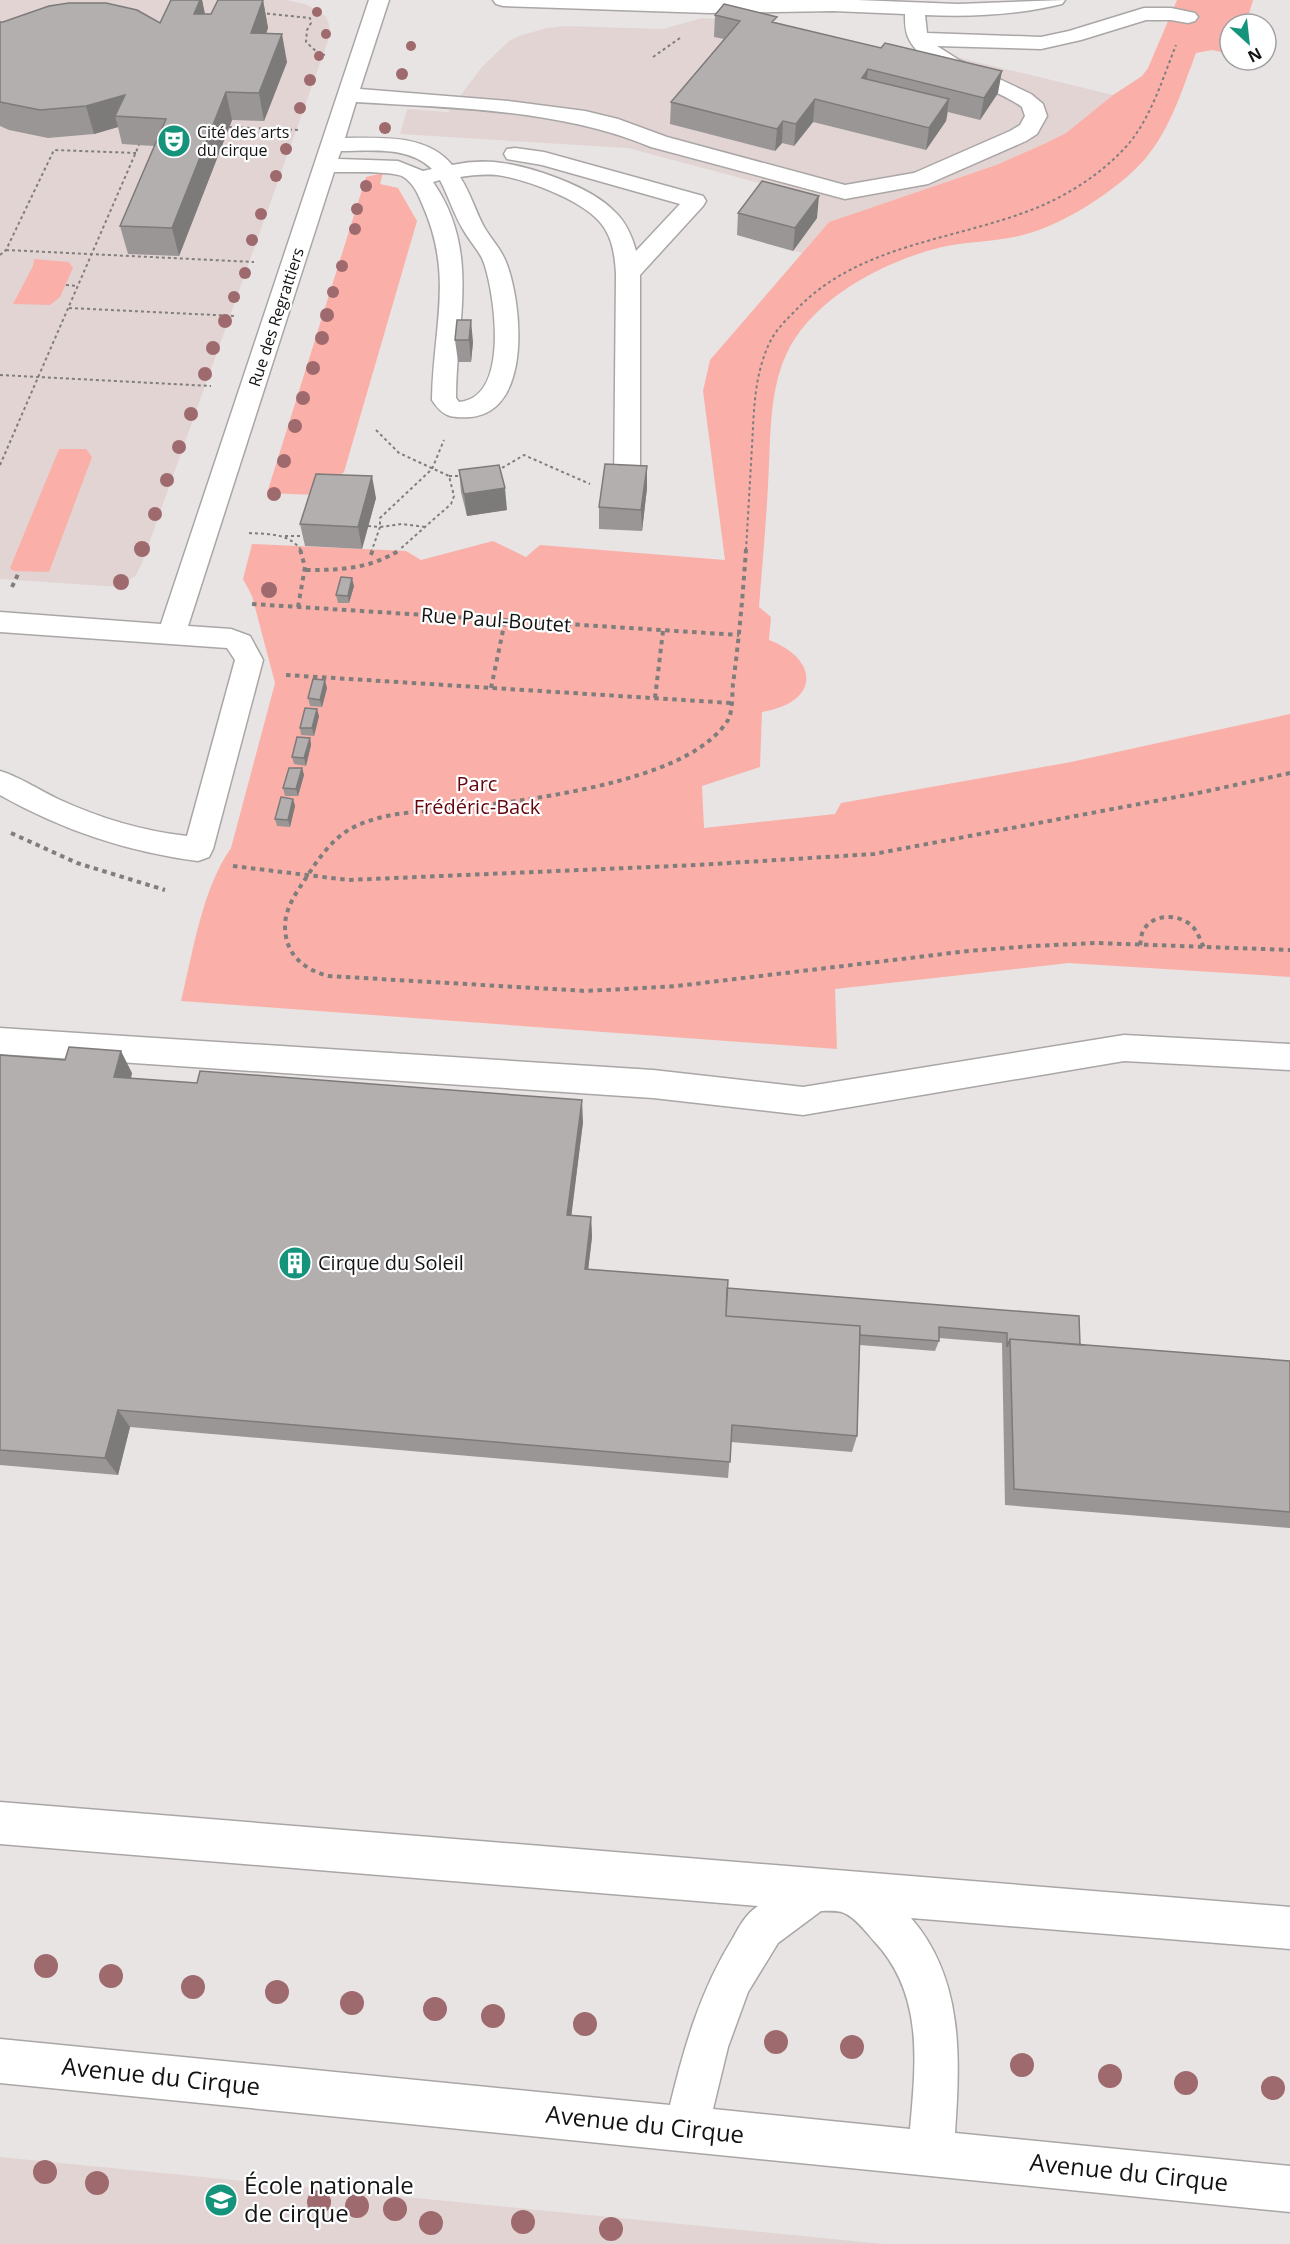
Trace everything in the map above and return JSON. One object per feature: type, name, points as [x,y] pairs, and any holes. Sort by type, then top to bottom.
[{"type":"street","name":"Rue des Regrattiers","points":[[172,633],[350,95],[379,0]]},
{"type":"street","points":[[503,0],[657,3],[709,7],[833,5],[995,9],[1055,0]]},
{"type":"street","points":[[797,0],[833,5]]},
{"type":"street","points":[[350,95],[529,108],[581,117],[642,134],[659,142],[845,192],[920,179],[1018,136],[1033,123],[1036,117],[1035,111],[1024,98],[942,58],[927,48],[919,39],[915,8]]},
{"type":"street","points":[[919,39],[1041,42],[1074,36],[1144,14],[1171,14],[1188,17]]},
{"type":"street","points":[[408,148],[420,151],[441,166],[472,226],[494,260],[506,318],[506,363],[499,387],[490,398],[469,411],[453,410],[444,400],[452,277],[450,252],[447,235],[420,177],[408,169],[330,154],[408,148]]},
{"type":"street","points":[[420,177],[441,166],[484,152],[519,154],[695,201],[628,274]]},
{"type":"street","points":[[441,166],[506,170],[527,176],[590,201],[605,212],[615,225],[623,240],[628,274],[627,488]]},
{"type":"street","points":[[0,622],[231,639],[240,643],[249,660],[198,849],[166,846],[92,827],[48,808],[0,782]]},
{"type":"street","points":[[0,1041],[653,1084],[803,1101],[1124,1048],[1290,1057]]},
{"type":"street","points":[[0,1823],[1290,1928]]},
{"type":"street","points":[[686,2129],[706,2047],[731,1980],[763,1929],[834,1892]]},
{"type":"street","points":[[834,1892],[887,1921],[914,1956],[932,2000],[936,2053],[932,2154]]},
{"type":"street","name":"Avenue du Cirque","points":[[0,2061],[1290,2189]]},
{"type":"path","points":[[260,13],[309,18],[311,22],[307,30],[306,42],[317,52],[327,55]]},
{"type":"path","points":[[1188,17],[1147,113],[1135,134],[1122,150],[1083,185],[1021,215],[907,244],[852,266],[822,285],[796,308],[776,332],[765,354],[756,386],[739,635],[729,719],[722,731],[697,749],[661,766],[564,792],[456,808],[404,812],[375,818],[338,836],[307,876],[288,911],[284,927],[285,938],[302,967],[328,976],[586,991],[677,986],[745,979],[968,951],[1097,943],[1290,950]]},
{"type":"path","points":[[653,57],[660,51]]},
{"type":"path","points":[[229,127],[302,130]]},
{"type":"path","points":[[0,465],[139,145]]},
{"type":"path","points":[[0,255],[6,250],[54,150],[136,153]]},
{"type":"path","points":[[6,250],[255,262]]},
{"type":"path","points":[[66,285],[78,286]]},
{"type":"path","points":[[69,308],[236,316]]},
{"type":"path","points":[[0,375],[211,386]]},
{"type":"path","points":[[376,430],[382,441],[392,450],[449,476],[470,476]]},
{"type":"path","points":[[490,473],[503,469],[524,455],[580,481]]},
{"type":"path","points":[[371,555],[380,527],[380,518],[432,469]]},
{"type":"path","points":[[306,570],[350,570],[366,567],[394,552],[451,504],[454,496],[449,476]]},
{"type":"path","points":[[368,526],[402,524],[426,527]]},
{"type":"path","points":[[249,533],[308,536]]},
{"type":"path","points":[[282,536],[296,545],[303,557],[306,570],[298,608]]},
{"type":"path","points":[[11,589],[19,572]]},
{"type":"path","name":"Rue Paul-Boutet","points":[[252,604],[739,635]]},
{"type":"path","points":[[491,688],[506,621]]},
{"type":"path","points":[[655,699],[663,631]]},
{"type":"path","points":[[280,675],[731,703]]},
{"type":"path","points":[[225,865],[348,880],[686,866],[874,854],[1203,792],[1290,773]]},
{"type":"path","points":[[1140,945],[1143,932],[1149,924],[1157,919],[1170,917],[1183,918],[1192,926],[1204,948]]},
{"type":"shaded area","points":[[0,0],[287,0],[319,11],[326,17],[329,24],[330,34],[324,52],[142,563],[136,575],[120,587],[0,579]]},
{"type":"shaded area","points":[[702,18],[765,22],[951,72],[960,58],[1113,95],[1066,133],[1046,143],[996,165],[829,222],[802,253],[737,235],[771,186],[628,148],[400,134],[407,109],[448,112],[482,67],[509,41],[519,36],[547,28],[565,26],[663,29]]},
{"type":"shaded area","name":"École nationale de cirque","points":[[0,2157],[883,2244],[0,2244]]},
{"type":"green space","name":"Parc Frédéric-Back","points":[[1177,0],[1253,0],[1250,12],[1218,12],[1218,51],[1196,53],[1181,95],[1162,135],[1145,159],[1120,183],[1072,215],[1039,230],[1013,237],[942,247],[920,253],[874,273],[852,285],[813,316],[786,355],[773,402],[759,607],[771,617],[769,640],[786,648],[798,658],[805,669],[806,680],[803,691],[794,700],[781,707],[762,712],[760,767],[702,786],[704,828],[835,814],[841,803],[1071,762],[1290,714],[1290,977],[1069,963],[835,989],[837,1049],[181,1001],[206,902],[221,864],[231,848],[275,683],[252,596],[243,579],[252,544],[406,551],[421,560],[493,541],[526,557],[540,545],[725,560],[703,391],[710,360],[829,222],[996,165],[1046,143],[1066,133],[1113,95],[1142,76],[1148,68]]},
{"type":"green space","points":[[383,173],[380,184],[398,188],[417,221],[344,472],[316,495],[267,493],[366,177]]},
{"type":"green space","points":[[34,259],[69,262],[73,268],[60,297],[50,305],[13,304],[33,266]]},
{"type":"green space","points":[[59,449],[86,449],[92,457],[49,572],[13,571],[10,568]]},
{"type":"building","name":"Cité des arts du cirque","points":[[171,0],[200,0],[194,14],[211,14],[218,0],[263,0],[251,33],[282,34],[259,93],[226,92],[172,228],[120,226],[166,119],[115,116],[125,95],[86,106],[40,110],[0,102],[0,22],[49,6],[69,3],[106,3],[137,10],[160,23]]},
{"type":"building","points":[[724,4],[777,17],[772,22],[881,48],[885,43],[1002,71],[984,98],[868,69],[862,78],[949,99],[929,128],[815,99],[796,124],[783,121],[777,129],[671,102],[740,21],[715,15]]},
{"type":"building","points":[[762,181],[819,196],[795,228],[738,213]]},
{"type":"building","points":[[457,320],[471,320],[469,340],[455,340]]},
{"type":"building","points":[[605,464],[647,466],[641,510],[599,507]]},
{"type":"building","points":[[499,465],[505,488],[464,494],[459,470]]},
{"type":"building","points":[[316,474],[372,476],[358,527],[300,524]]},
{"type":"building","points":[[341,577],[352,578],[348,596],[336,595]]},
{"type":"building","points":[[313,679],[325,680],[320,700],[308,698]]},
{"type":"building","points":[[305,708],[317,709],[312,728],[300,728]]},
{"type":"building","points":[[297,737],[310,738],[304,758],[292,757]]},
{"type":"building","points":[[289,768],[302,768],[296,789],[283,788]]},
{"type":"building","points":[[281,797],[293,799],[288,820],[275,819]]},
{"type":"building","name":"Cirque du Soleil","points":[[69,1047],[121,1051],[114,1077],[197,1083],[200,1071],[582,1100],[567,1215],[591,1217],[585,1269],[728,1280],[726,1316],[860,1326],[857,1436],[732,1425],[730,1462],[118,1410],[105,1458],[0,1450],[0,1055],[65,1060]]},
{"type":"building","points":[[727,1288],[1079,1316],[1080,1345],[1010,1339],[1007,1347],[1007,1333],[939,1327],[939,1341],[860,1335],[860,1326],[726,1316]]},
{"type":"building","points":[[1010,1339],[1290,1361],[1290,1512],[1014,1489]]},
{"type":"place","name":"Cité des arts du cirque","points":[[174,141]]},
{"type":"place","name":"Cirque du Soleil","points":[[295,1263]]},
{"type":"place","name":"École nationale de cirque","points":[[221,2200]]}]
